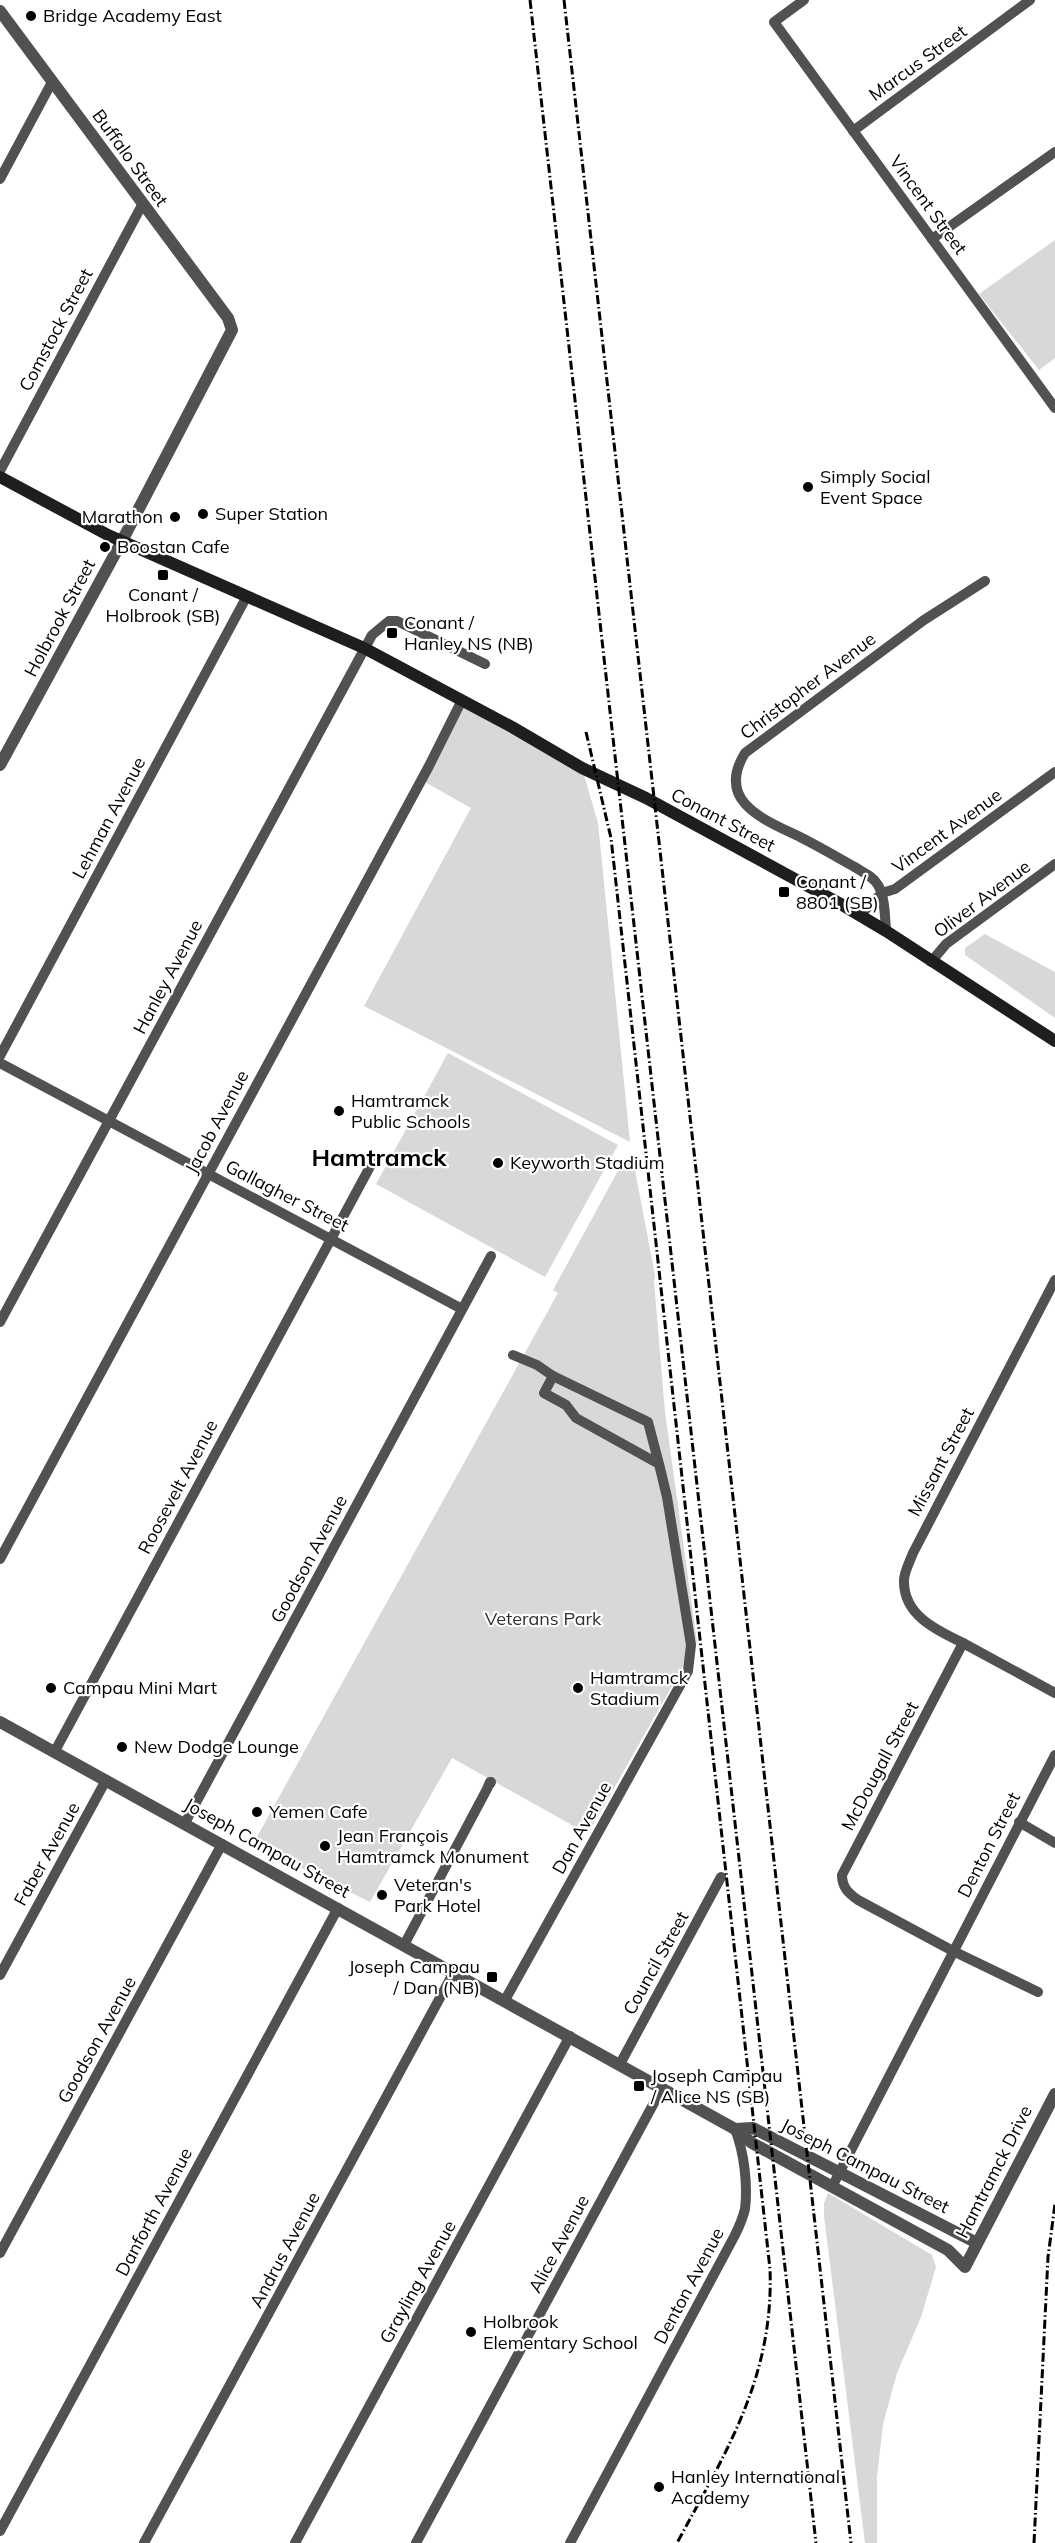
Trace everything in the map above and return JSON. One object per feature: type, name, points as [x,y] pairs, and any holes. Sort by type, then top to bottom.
[{"type":"main road","name":"Conant Street","points":[[0,477],[122,541],[364,648],[462,700],[535,739],[582,768],[723,840],[886,931],[931,962],[1053,1037]]},
{"type":"street","name":"Vincent Street","points":[[804,0],[774,22],[1055,408]]},
{"type":"street","name":"Marcus Street","points":[[853,130],[1030,0]]},
{"type":"street","name":"Buffalo Street","points":[[0,11],[228,318],[231,327]]},
{"type":"street","points":[[0,179],[52,82]]},
{"type":"street","points":[[932,239],[1055,152]]},
{"type":"street","name":"Comstock Street","points":[[0,471],[142,204]]},
{"type":"street","name":"Holbrook Street","points":[[0,765],[122,541],[231,334],[231,327]]},
{"type":"street","name":"Christopher Avenue","points":[[882,893],[873,878],[751,812],[739,794],[736,780],[738,767],[745,753],[924,620],[985,581]]},
{"type":"street","name":"Lehman Avenue","points":[[0,1056],[247,596]]},
{"type":"street","points":[[364,648],[376,630],[390,621],[397,621],[484,664]]},
{"type":"street","name":"Hanley Avenue","points":[[0,1322],[364,648]]},
{"type":"street","name":"Jacob Avenue","points":[[0,1559],[425,773],[462,700]]},
{"type":"street","name":"Vincent Avenue","points":[[859,916],[882,893],[895,889],[1055,772]]},
{"type":"street","name":"Oliver Avenue","points":[[931,962],[946,944],[1055,864]]},
{"type":"street","points":[[882,893],[886,931]]},
{"type":"street","name":"Gallagher Street","points":[[0,1064],[331,1237],[462,1309]]},
{"type":"street","name":"Roosevelt Avenue","points":[[55,1751],[372,1163]]},
{"type":"street","name":"Goodson Avenue","points":[[185,1823],[491,1256]]},
{"type":"street","name":"Missant Street","points":[[963,1643],[921,1620],[907,1598],[904,1579],[913,1553],[1055,1280]]},
{"type":"street","points":[[513,1355],[648,1422],[659,1464]]},
{"type":"street","points":[[553,1376],[544,1393],[566,1405],[576,1418],[659,1464]]},
{"type":"street","name":"Dan Avenue","points":[[505,2000],[688,1671],[691,1645],[667,1497],[659,1464]]},
{"type":"street","points":[[963,1643],[1055,1693]]},
{"type":"street","name":"McDougall Street","points":[[963,1643],[842,1875],[842,1882],[846,1890],[858,1900],[952,1951],[1038,1992]]},
{"type":"street","name":"Joseph Campau Street","points":[[0,1722],[620,2064],[735,2129],[752,2144],[948,2250],[965,2267]]},
{"type":"street","name":"Denton Street","points":[[952,1951],[1055,1755]]},
{"type":"street","name":"Faber Avenue","points":[[0,1975],[106,1780]]},
{"type":"street","points":[[404,1945],[489,1784]]},
{"type":"street","points":[[1019,1822],[1055,1843]]},
{"type":"street","name":"Goodson Avenue","points":[[0,2253],[222,1844]]},
{"type":"street","name":"Council Street","points":[[620,2064],[721,1877]]},
{"type":"street","name":"Danforth Avenue","points":[[0,2531],[338,1908]]},
{"type":"street","points":[[832,2187],[952,1951]]},
{"type":"street","name":"Andrus Avenue","points":[[144,2543],[454,1972]]},
{"type":"street","name":"Grayling Avenue","points":[[295,2543],[570,2036]]},
{"type":"street","name":"Alice Avenue","points":[[416,2543],[662,2088]]},
{"type":"street","name":"Hamtramck Drive","points":[[965,2267],[1055,2094]]},
{"type":"street","name":"Joseph Campau Street","points":[[735,2129],[753,2128],[977,2243]]},
{"type":"street","name":"Denton Avenue","points":[[570,2543],[735,2235],[744,2211],[746,2191],[741,2144],[735,2129]]},
{"type":"green space","points":[[1055,240],[1055,358],[1039,370],[979,294]]},
{"type":"green space","points":[[462,700],[582,768],[598,823],[630,1142],[364,1006],[471,808],[421,780]]},
{"type":"green space","points":[[985,934],[1055,972],[1055,1018],[965,955],[965,948]]},
{"type":"green space","name":"Keyworth Stadium","points":[[448,1053],[618,1145],[545,1277],[376,1184]]},
{"type":"green space","name":"Veterans Park","points":[[625,1158],[633,1160],[655,1275],[665,1412],[697,1642],[588,1834],[452,1758],[370,1902],[253,1844],[558,1293],[553,1290]]},
{"type":"green space","points":[[828,2193],[932,2255],[936,2267],[921,2317],[897,2373],[883,2424],[877,2477],[877,2543],[865,2543],[824,2216],[824,2203]]},
{"type":"railway","points":[[530,0],[816,2543]]},
{"type":"railway","points":[[564,0],[851,2543]]},
{"type":"railway","points":[[586,732],[611,838],[770,2269],[769,2308],[764,2345],[755,2379],[729,2445],[677,2543]]},
{"type":"railway","points":[[1034,2543],[1048,2257],[1055,2204]]},
{"type":"place","name":"Bridge Academy East","points":[[31,16]]},
{"type":"place","name":"Simply Social Event Space","points":[[808,487]]},
{"type":"place","name":"Super Station","points":[[203,514]]},
{"type":"place","name":"Marathon","points":[[175,517]]},
{"type":"place","name":"Boostan Cafe","points":[[105,547]]},
{"type":"place","name":"Conant / Holbrook (SB)","points":[[163,575]]},
{"type":"place","name":"Conant / Hanley NS (NB)","points":[[392,633]]},
{"type":"place","name":"Conant / 8801 (SB)","points":[[784,892]]},
{"type":"place","name":"Hamtramck Public Schools","points":[[339,1111]]},
{"type":"place","name":"Keyworth Stadium","points":[[498,1163]]},
{"type":"place","name":"Campau Mini Mart","points":[[51,1688]]},
{"type":"place","name":"Hamtramck Stadium","points":[[578,1688]]},
{"type":"place","name":"New Dodge Lounge","points":[[122,1747]]},
{"type":"place","name":"Yemen Cafe","points":[[257,1812]]},
{"type":"place","name":"Jean François Hamtramck Monument","points":[[325,1846]]},
{"type":"place","name":"Veteran's Park Hotel","points":[[382,1895]]},
{"type":"place","name":"Joseph Campau / Dan (NB)","points":[[492,1977]]},
{"type":"place","name":"Joseph Campau / Alice NS (SB)","points":[[639,2086]]},
{"type":"place","name":"Holbrook Elementary School","points":[[471,2332]]},
{"type":"place","name":"Hanley International Academy","points":[[659,2487]]},
{"type":"district","name":"Hamtramck","points":[[379,1158]]}]
